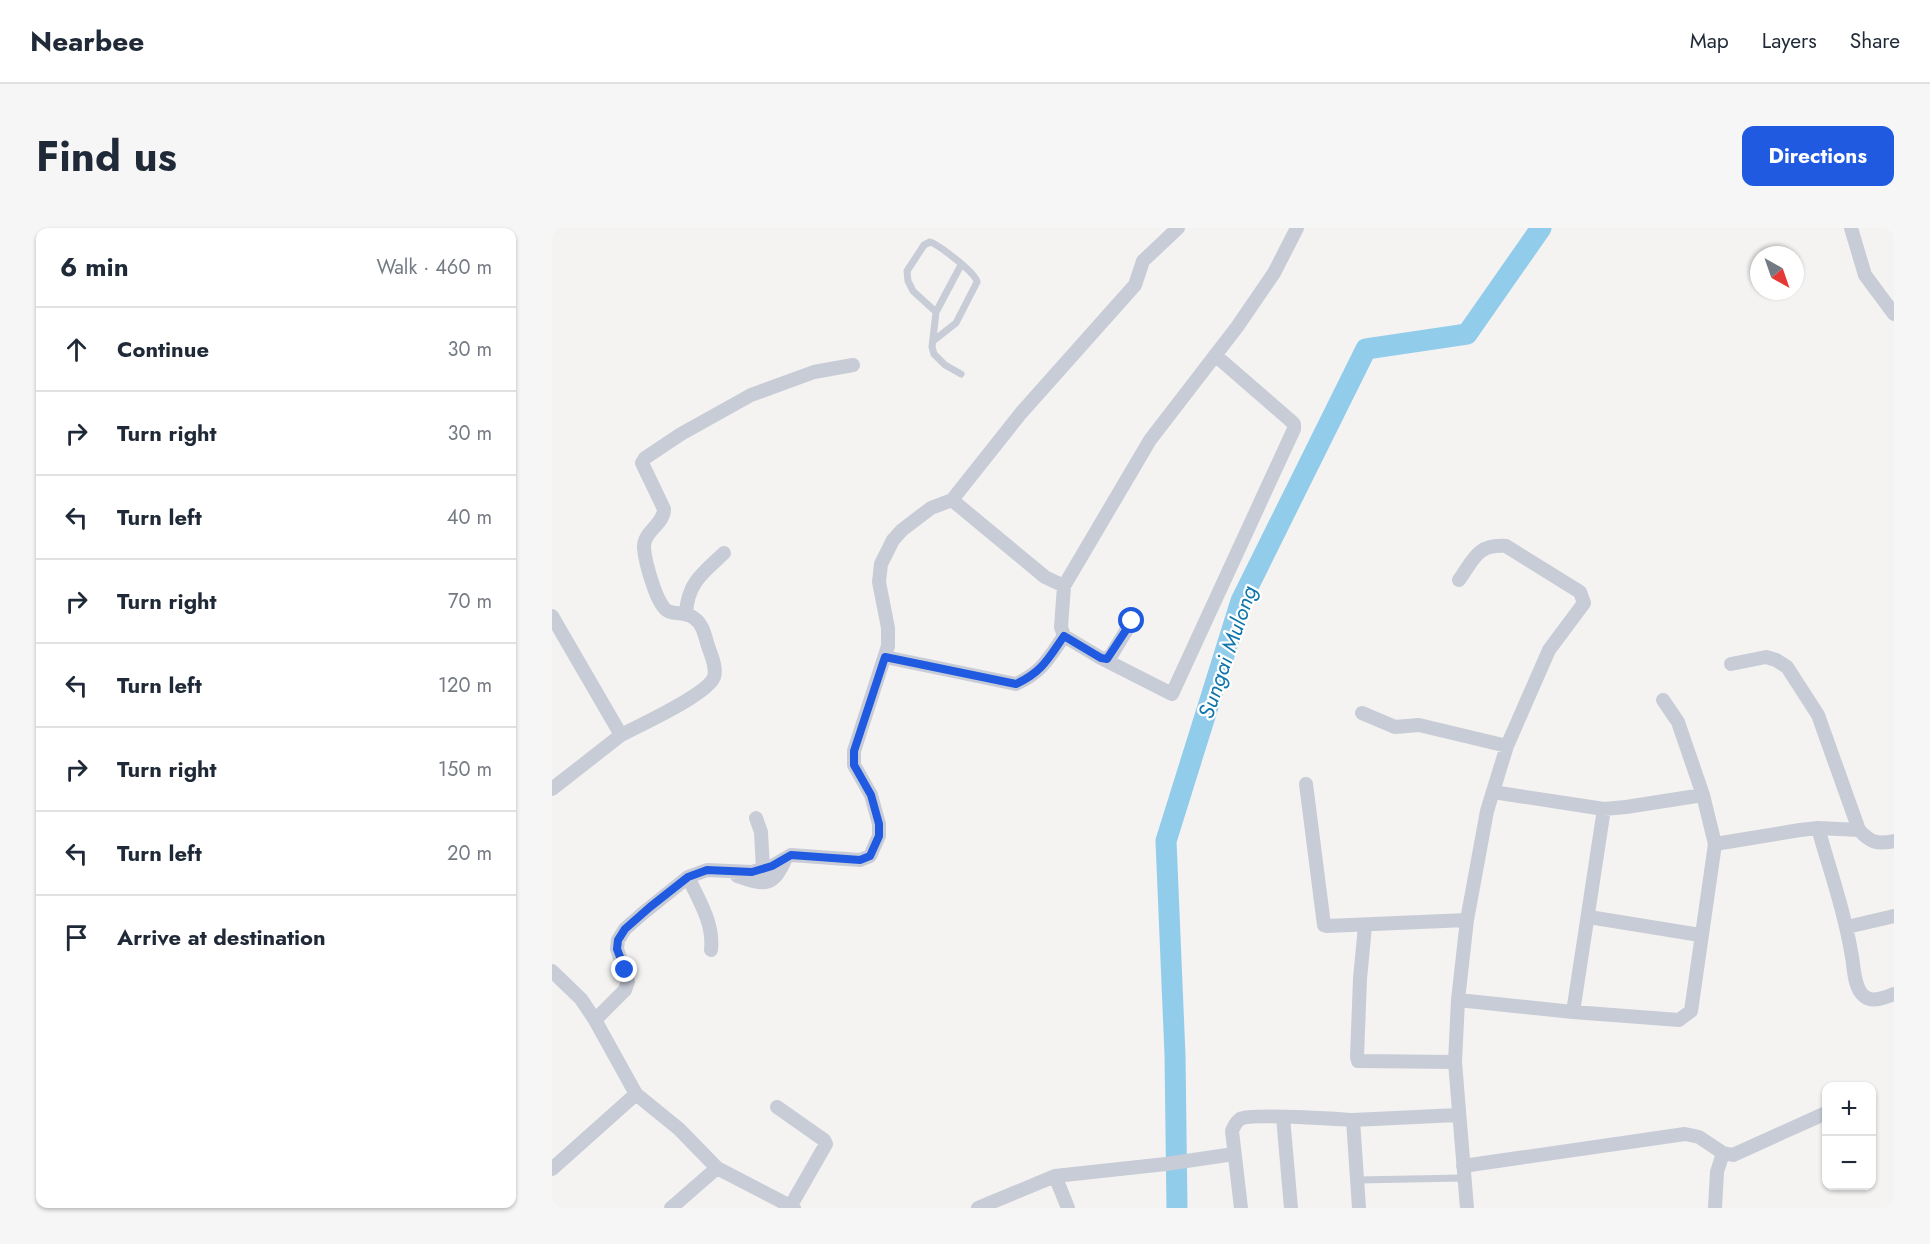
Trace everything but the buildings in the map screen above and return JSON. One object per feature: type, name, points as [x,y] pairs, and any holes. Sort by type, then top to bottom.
[{"type":"street","points":[[595,1020],[625,990],[628,981],[617,949],[618,940],[625,929],[688,877],[707,870],[752,872],[791,855],[860,860],[870,856],[879,836],[876,809],[854,765],[854,751],[888,646],[888,628],[879,582],[881,564],[889,546],[902,530],[931,508],[952,500],[1021,413],[1135,285],[1143,261],[1178,228]]},
{"type":"street","points":[[1215,355],[1291,421],[1294,429],[1172,694],[1101,658],[1064,636],[1061,627],[1064,586],[1150,440],[1274,273],[1297,228]]},
{"type":"street","points":[[1851,228],[1865,275],[1894,314]]},
{"type":"street","points":[[552,789],[621,735],[695,696],[714,677],[714,663],[698,622],[686,613],[670,612],[659,604],[645,553],[645,543],[647,536],[661,521],[664,509],[642,463],[645,458],[681,434],[751,395],[814,372],[853,365]]},
{"type":"street","points":[[952,500],[1045,577],[1064,586]]},
{"type":"street","points":[[1459,580],[1481,549],[1493,545],[1506,546],[1580,592],[1584,603],[1550,650],[1507,746],[1487,811],[1467,920],[1458,1000],[1455,1062],[1467,1208]]},
{"type":"street","points":[[686,613],[690,589],[724,553]]},
{"type":"street","points":[[552,616],[621,735]]},
{"type":"street","points":[[1101,658],[1107,659],[1112,654],[1132,621]]},
{"type":"street","points":[[885,657],[1016,684],[1033,676],[1064,636]]},
{"type":"street","points":[[1731,664],[1766,657],[1787,667],[1818,715],[1858,830],[1869,840],[1880,844],[1894,841]]},
{"type":"street","points":[[1458,1000],[1679,1020],[1691,1011],[1715,844],[1678,722],[1663,700]]},
{"type":"street","points":[[1362,713],[1395,727],[1419,725],[1507,746]]},
{"type":"street","points":[[1306,784],[1324,925],[1365,926],[1467,920]]},
{"type":"street","points":[[1493,792],[1604,808],[1626,807],[1702,795]]},
{"type":"street","points":[[1573,1012],[1604,808]]},
{"type":"street","points":[[756,818],[760,832],[763,869]]},
{"type":"street","points":[[1715,844],[1818,828],[1858,830]]},
{"type":"street","points":[[1818,828],[1847,927],[1856,981],[1861,993],[1872,999],[1894,994]]},
{"type":"street","points":[[729,871],[765,884],[778,875],[786,858]]},
{"type":"street","points":[[688,877],[710,922],[711,950]]},
{"type":"street","points":[[1847,927],[1894,916]]},
{"type":"street","points":[[1589,917],[1701,935]]},
{"type":"street","points":[[1365,926],[1360,979],[1358,1061],[1455,1062]]},
{"type":"street","points":[[552,971],[581,999],[636,1094],[679,1129],[717,1168],[792,1207],[826,1144],[824,1140],[777,1107]]},
{"type":"street","points":[[552,1169],[636,1094]]},
{"type":"street","points":[[1241,1208],[1227,1155],[1232,1131],[1241,1118],[1353,1120],[1458,1115]]},
{"type":"street","points":[[1463,1172],[1685,1134],[1699,1137],[1724,1153],[1733,1155],[1822,1115]]},
{"type":"street","points":[[1283,1117],[1292,1208]]},
{"type":"street","points":[[1353,1120],[1359,1208]]},
{"type":"street","points":[[1715,1208],[1717,1172],[1724,1153]]},
{"type":"street","points":[[978,1208],[1055,1176],[1227,1155]]},
{"type":"street","points":[[671,1208],[717,1168]]},
{"type":"street","points":[[1055,1176],[1068,1208]]},
{"type":"lane","points":[[933,340],[956,323],[977,282],[973,273],[938,244],[930,242],[924,245],[908,271],[908,281],[914,291],[936,312]]},
{"type":"lane","points":[[961,265],[936,312],[933,340],[934,354],[945,365],[961,374]]},
{"type":"lane","points":[[1357,1180],[1463,1172]]},
{"type":"waterway","name":"Sungai Mulong","points":[[1177,1208],[1175,1055],[1166,841],[1241,601],[1366,349],[1467,334],[1541,228]]},
{"type":"route","points":[[625,970],[617,949],[618,940],[625,929],[688,877],[707,870],[752,872],[772,866],[791,855],[860,860],[870,856],[879,836],[879,824],[871,795],[854,765],[854,751],[885,657],[1016,684],[1033,676],[1041,668],[1064,636],[1101,658],[1107,659],[1132,621]]}]
